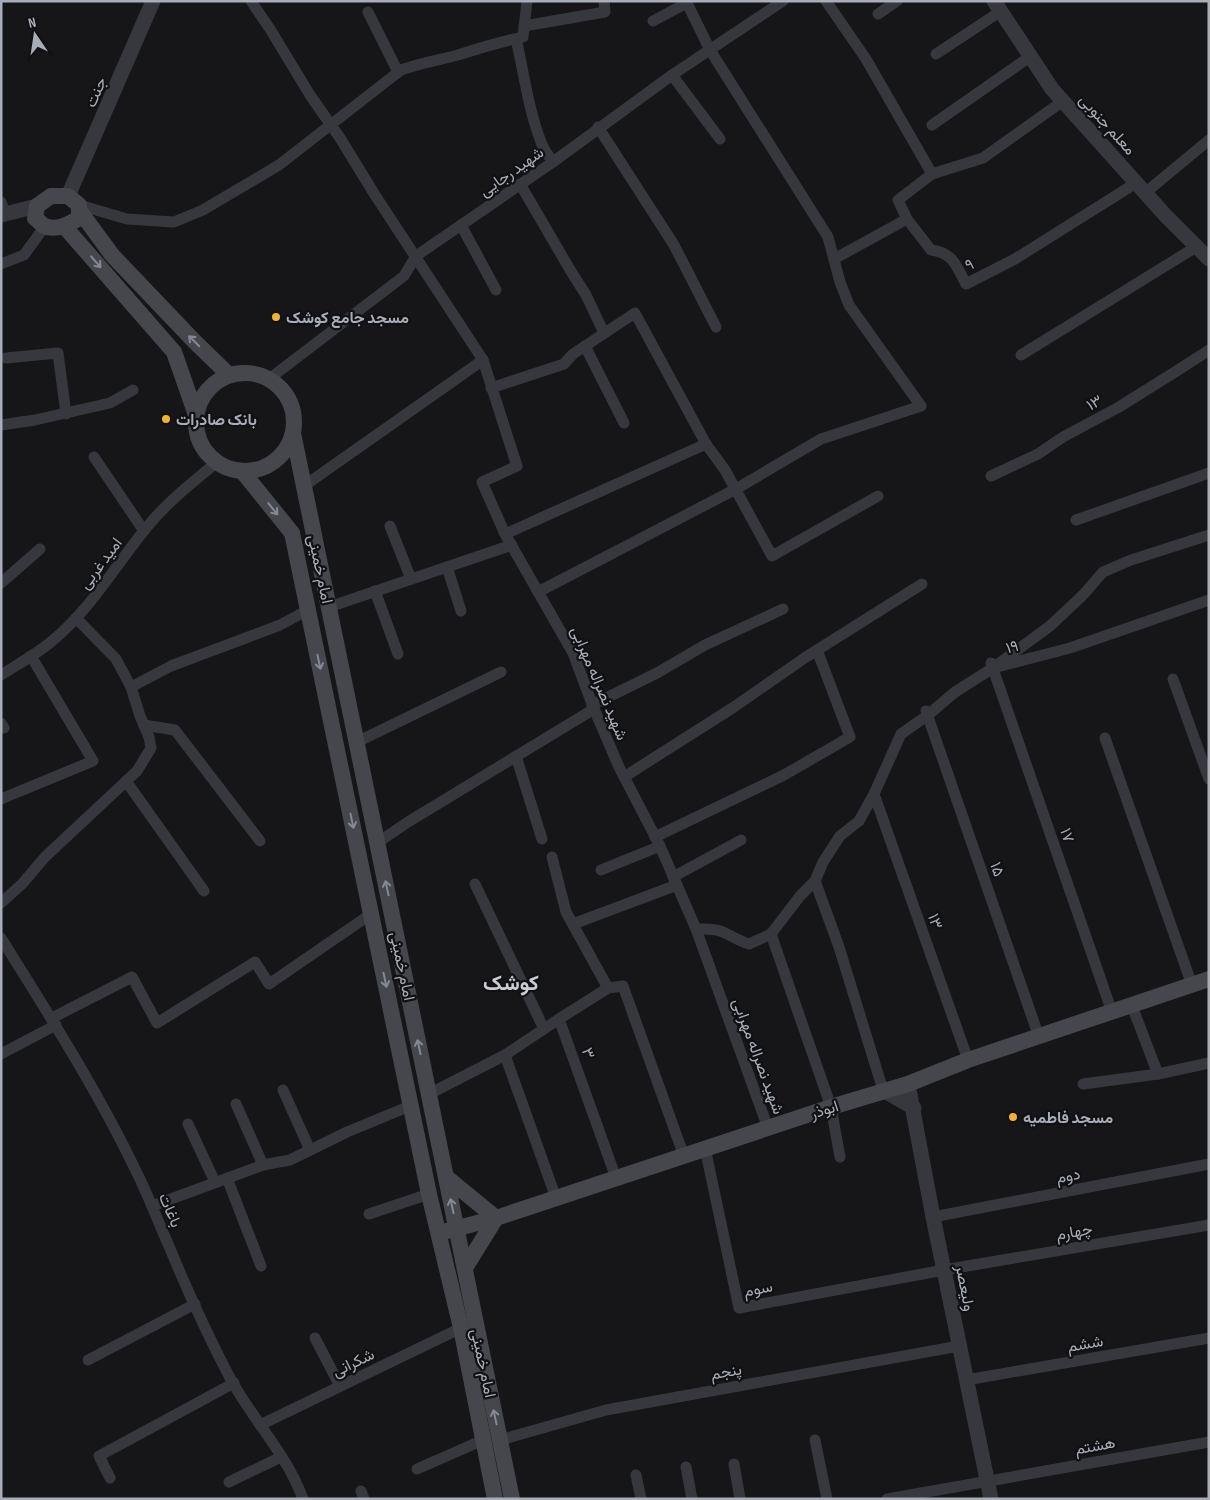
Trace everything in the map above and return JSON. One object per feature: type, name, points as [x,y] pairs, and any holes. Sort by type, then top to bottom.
[{"type":"main road","points":[[76,204],[80,218],[70,224],[64,226],[45,226],[35,218],[36,206],[51,196],[76,204],[112,256],[229,375]]},
{"type":"main road","points":[[64,226],[174,352],[196,415]]},
{"type":"main road","points":[[242,373],[256,374],[269,379],[279,386],[287,396],[292,408],[294,420],[293,433],[288,446],[269,465],[256,470],[242,471],[229,469],[207,454],[199,442],[196,429],[196,415],[199,402],[207,390],[217,381],[229,375],[242,373]]},
{"type":"main road","name":"امام خمینی","points":[[293,433],[512,1499]]},
{"type":"main road","name":"امام خمینی","points":[[242,471],[292,533],[410,1106],[437,1234],[461,1328],[495,1499]]},
{"type":"main road","name":"ابوذر","points":[[437,1234],[496,1218],[883,1090],[908,1084],[968,1060],[1209,980]]},
{"type":"main road","points":[[446,1177],[496,1218],[465,1268]]},
{"type":"street","name":"جنت","points":[[76,204],[153,1]]},
{"type":"street","name":"شهید نصراله مهرابی","points":[[251,1],[310,96],[483,360],[517,466],[482,482],[505,534],[573,653],[593,707],[624,777],[658,841],[696,929],[768,1128]]},
{"type":"street","points":[[76,204],[127,219],[174,222],[203,210],[280,165],[398,72],[425,61],[458,55],[491,44],[523,37],[527,1]]},
{"type":"street","points":[[524,26],[605,12],[604,1]]},
{"type":"street","name":"شهید رجایی","points":[[269,379],[404,276],[416,256],[553,162],[672,74],[783,1]]},
{"type":"street","points":[[826,1],[866,59],[932,174]]},
{"type":"street","points":[[878,14],[897,1]]},
{"type":"street","points":[[538,592],[736,489],[821,439],[921,406],[849,305],[828,237],[710,50],[689,2],[653,22]]},
{"type":"street","points":[[936,54],[997,6]]},
{"type":"street","name":"معلم جنوبی","points":[[997,6],[1052,88],[1141,188],[1209,259]]},
{"type":"street","points":[[368,12],[398,72]]},
{"type":"street","points":[[516,39],[528,103],[541,143],[553,162]]},
{"type":"street","points":[[932,125],[1031,56]]},
{"type":"street","points":[[672,74],[720,139]]},
{"type":"street","points":[[834,260],[907,218],[898,200],[932,174],[983,158],[1063,101]]},
{"type":"street","points":[[598,127],[674,245],[716,327]]},
{"type":"street","points":[[1141,188],[1209,140]]},
{"type":"street","points":[[520,184],[586,295],[604,333]]},
{"type":"street","name":"۹","points":[[907,218],[931,250],[941,251],[951,256],[966,284],[1015,259],[1141,188]]},
{"type":"street","points":[[3,210],[36,206]]},
{"type":"street","points":[[461,225],[496,290]]},
{"type":"street","points":[[1,264],[24,255],[45,226]]},
{"type":"street","points":[[1020,355],[1196,247]]},
{"type":"street","points":[[491,388],[564,364],[573,354],[635,313],[706,444],[725,470],[772,556],[878,496]]},
{"type":"street","points":[[585,346],[624,423]]},
{"type":"street","name":"۱۳","points":[[991,476],[1038,454],[1209,350]]},
{"type":"street","points":[[6,358],[58,353],[66,414]]},
{"type":"street","points":[[304,486],[483,360]]},
{"type":"street","points":[[1,425],[66,414],[110,403],[133,390]]},
{"type":"street","points":[[505,534],[706,444]]},
{"type":"street","points":[[94,457],[144,531]]},
{"type":"street","name":"امید غربی","points":[[1,675],[52,642],[76,618],[116,571],[144,531],[175,496],[217,462]]},
{"type":"street","points":[[1076,520],[1209,474]]},
{"type":"street","points":[[390,526],[411,579]]},
{"type":"street","points":[[992,665],[1050,626],[1083,595],[1103,572],[1131,560],[1209,535]]},
{"type":"street","points":[[329,607],[512,545]]},
{"type":"street","points":[[1,583],[40,549]]},
{"type":"street","points":[[447,567],[460,611]]},
{"type":"street","points":[[624,777],[734,707],[817,650],[922,584]]},
{"type":"street","points":[[376,591],[398,654]]},
{"type":"street","name":"۱۹","points":[[771,934],[800,896],[815,881],[823,862],[840,836],[859,821],[874,794],[901,734],[927,713],[992,665],[1070,648],[1209,600]]},
{"type":"street","points":[[377,843],[593,707],[657,674],[705,645],[783,609]]},
{"type":"street","points":[[131,687],[171,666],[280,625],[308,610]]},
{"type":"street","points":[[1,903],[22,884],[45,857],[137,771],[151,748],[149,737],[131,687],[116,659],[76,618]]},
{"type":"street","points":[[601,870],[784,775],[850,738],[817,650]]},
{"type":"street","points":[[1,799],[93,761],[31,656]]},
{"type":"street","name":"۱۷","points":[[992,665],[1112,1012]]},
{"type":"street","points":[[357,742],[501,672]]},
{"type":"street","points":[[1174,679],[1209,779]]},
{"type":"street","name":"۱۵","points":[[927,713],[1039,1037]]},
{"type":"street","points":[[144,725],[175,730],[260,841]]},
{"type":"street","points":[[1105,738],[1192,985]]},
{"type":"street","points":[[516,756],[542,839]]},
{"type":"street","points":[[126,782],[204,891]]},
{"type":"street","name":"۱۳","points":[[874,794],[968,1060]]},
{"type":"street","points":[[573,924],[675,881],[741,840]]},
{"type":"street","points":[[552,857],[566,912],[608,988]]},
{"type":"street","points":[[815,881],[839,947],[883,1090],[914,1108]]},
{"type":"street","points":[[475,884],[544,1029]]},
{"type":"street","points":[[1,1054],[132,976],[157,1024],[254,962],[268,984],[371,914]]},
{"type":"street","points":[[696,929],[706,928],[722,931],[736,940],[749,944],[771,934],[831,1107],[840,1157]]},
{"type":"street","name":"باغات","points":[[1,938],[97,1095],[138,1174],[195,1304],[234,1383],[281,1457],[299,1488],[303,1499]]},
{"type":"street","points":[[429,1094],[505,1055],[608,988],[623,986],[684,1156]]},
{"type":"street","points":[[1132,1006],[1158,1074]]},
{"type":"street","name":"۳","points":[[559,1019],[616,1178]]},
{"type":"street","points":[[505,1055],[556,1198]]},
{"type":"street","points":[[1083,1084],[1158,1074],[1209,1063]]},
{"type":"street","name":"ولیعصر","points":[[908,1084],[990,1499]]},
{"type":"street","points":[[283,1090],[310,1150]]},
{"type":"street","points":[[236,1104],[263,1165]]},
{"type":"street","points":[[152,1206],[263,1165],[290,1160],[410,1106]]},
{"type":"street","points":[[188,1124],[215,1182]]},
{"type":"street","name":"سوم","points":[[705,1148],[739,1308],[944,1270]]},
{"type":"street","name":"دوم","points":[[933,1217],[1209,1164]]},
{"type":"street","points":[[227,1178],[261,1266]]},
{"type":"street","points":[[370,1214],[429,1194]]},
{"type":"street","name":"چهارم","points":[[944,1270],[1209,1225]]},
{"type":"street","points":[[88,1360],[195,1304]]},
{"type":"street","name":"شکرانی","points":[[260,1425],[461,1328]]},
{"type":"street","points":[[315,1338],[340,1386]]},
{"type":"street","name":"ششم","points":[[966,1380],[1209,1338]]},
{"type":"street","name":"پنجم","points":[[500,1440],[606,1410],[960,1346]]},
{"type":"street","points":[[110,1478],[99,1456],[234,1383]]},
{"type":"street","points":[[417,1469],[483,1440]]},
{"type":"street","points":[[815,1440],[827,1499]]},
{"type":"street","name":"هشتم","points":[[888,1499],[1209,1442]]},
{"type":"street","points":[[229,1482],[281,1457]]},
{"type":"street","points":[[734,1464],[740,1499]]},
{"type":"street","points":[[686,1467],[692,1499]]},
{"type":"street","points":[[636,1476],[641,1499]]},
{"type":"place","name":"مسجد جامع کوشک","points":[[276,317]]},
{"type":"place","name":"بانک صادرات","points":[[166,419]]},
{"type":"place","name":"مسجد فاطمیه","points":[[1013,1117]]},
{"type":"district","name":"کوشک","points":[[511,983]]}]
